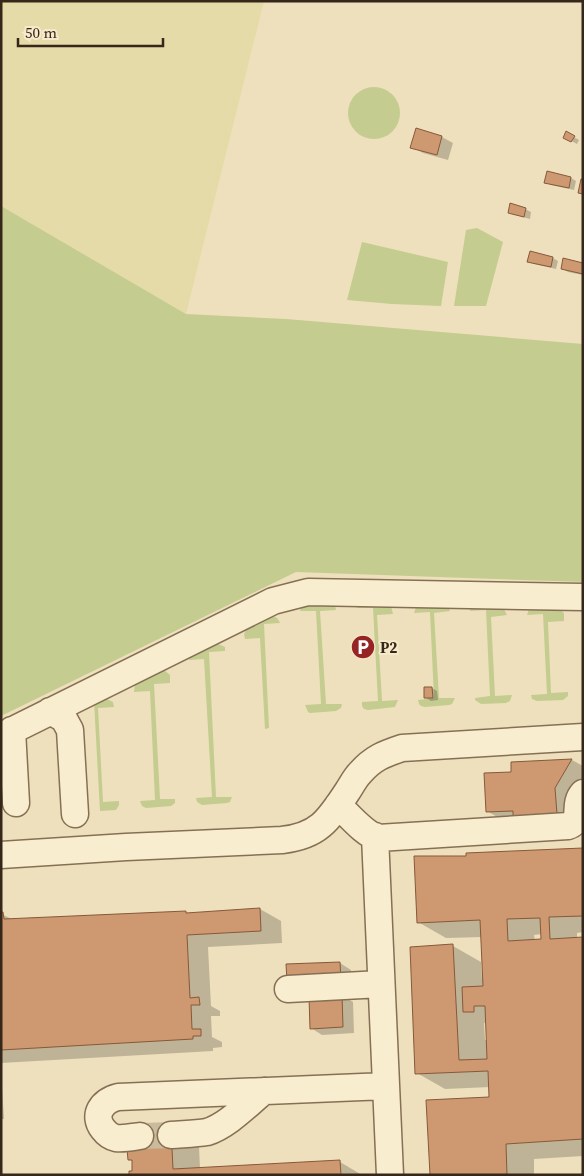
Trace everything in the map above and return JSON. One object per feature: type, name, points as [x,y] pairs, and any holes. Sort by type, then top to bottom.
[{"type":"street","points":[[16,803],[7,733],[273,601],[308,592],[583,597]]},
{"type":"street","points":[[50,712],[64,720],[70,730],[75,814]]},
{"type":"street","points":[[1,855],[136,846],[296,839],[309,834],[323,824],[359,773],[381,755],[402,748],[583,738]]},
{"type":"street","points":[[338,805],[367,831],[378,838],[568,826],[576,823],[578,820],[578,801],[583,793]]},
{"type":"street","points":[[374,836],[386,1086],[387,1170]]},
{"type":"street","points":[[288,989],[381,984]]},
{"type":"street","points":[[140,1136],[116,1138],[109,1135],[99,1124],[97,1117],[100,1108],[105,1102],[118,1097],[386,1086]]},
{"type":"street","points":[[171,1134],[201,1133],[215,1128],[230,1119],[264,1091]]},
{"type":"shaded area","points":[[1,1],[264,1],[186,314],[1,206]]},
{"type":"green space","points":[[369,87],[379,87],[388,91],[396,99],[400,113],[396,127],[388,135],[379,139],[369,139],[360,135],[352,127],[348,118],[348,108],[352,99],[360,91]]},
{"type":"green space","points":[[1,206],[186,314],[286,319],[583,344],[583,582],[296,572],[1,716]]},
{"type":"green space","points":[[477,228],[503,242],[486,306],[454,306],[466,230]]},
{"type":"green space","points":[[362,242],[448,262],[441,306],[347,300]]},
{"type":"green space","points":[[303,603],[335,605],[336,610],[320,611],[326,704],[342,704],[341,708],[336,711],[310,713],[305,705],[321,704],[316,611],[300,611]]},
{"type":"green space","points":[[417,604],[448,606],[450,611],[434,613],[439,698],[455,698],[452,704],[449,705],[425,707],[419,704],[418,700],[434,698],[430,612],[414,613]]},
{"type":"green space","points":[[358,605],[391,606],[393,614],[377,615],[382,701],[398,700],[395,707],[368,710],[362,706],[362,702],[378,701],[373,608],[357,608]]},
{"type":"green space","points":[[471,606],[504,609],[507,615],[491,617],[495,696],[512,695],[510,701],[506,703],[481,704],[475,700],[475,698],[490,696],[486,610],[470,611]]},
{"type":"green space","points":[[558,608],[564,613],[564,621],[548,622],[551,693],[568,692],[568,696],[563,700],[537,701],[532,699],[531,695],[547,694],[543,614],[527,615],[529,609]]},
{"type":"green space","points":[[270,616],[274,616],[280,623],[264,624],[269,728],[265,729],[260,638],[245,639],[244,634],[247,628]]},
{"type":"green space","points":[[216,643],[225,647],[225,651],[209,652],[216,797],[232,797],[230,802],[227,803],[202,805],[197,802],[196,798],[212,797],[204,659],[189,660],[190,657]]},
{"type":"green space","points":[[161,669],[170,675],[170,683],[154,684],[160,799],[175,799],[175,803],[171,806],[146,808],[142,806],[140,801],[155,800],[150,691],[134,692],[135,683]]},
{"type":"green space","points":[[105,698],[113,702],[114,707],[98,708],[103,802],[119,801],[119,805],[116,810],[100,811],[94,701]]},
{"type":"building","points":[[416,128],[442,136],[437,155],[410,148]]},
{"type":"building","points":[[566,131],[575,136],[571,142],[563,138]]},
{"type":"building","points":[[547,171],[571,177],[569,188],[544,183]]},
{"type":"building","points":[[581,179],[583,179],[583,194],[578,193]]},
{"type":"building","points":[[510,203],[526,208],[524,217],[508,213]]},
{"type":"building","points":[[530,251],[553,257],[551,267],[527,262]]},
{"type":"building","points":[[563,258],[583,263],[583,274],[561,269]]},
{"type":"building","points":[[424,687],[432,687],[433,698],[424,698]]},
{"type":"building","points":[[572,759],[555,788],[557,814],[513,816],[513,811],[486,812],[484,773],[511,772],[511,762]]},
{"type":"building","points":[[583,848],[583,916],[549,917],[550,939],[583,937],[583,1139],[506,1144],[507,1175],[430,1175],[426,1100],[489,1097],[488,1071],[415,1074],[410,947],[453,944],[459,1060],[487,1059],[485,1006],[474,1006],[474,1012],[463,1012],[462,987],[483,986],[480,920],[417,923],[414,856],[466,856],[466,853]],"holes":[[[540,918],[541,939],[508,941],[507,919]]]},
{"type":"building","points":[[260,908],[261,931],[187,935],[190,998],[199,997],[200,1005],[191,1005],[192,1029],[201,1029],[201,1036],[193,1036],[193,1039],[1,1050],[1,912],[3,912],[4,919],[186,911],[186,913]]},
{"type":"building","points":[[340,962],[341,980],[287,982],[286,964]]},
{"type":"building","points":[[342,994],[343,1027],[310,1029],[309,996]]},
{"type":"building","points":[[171,1128],[173,1169],[340,1160],[341,1175],[129,1175],[129,1171],[132,1171],[132,1160],[128,1160],[127,1149],[140,1130]]},
{"type":"tunnel","points":[[140,1136],[171,1135]]},
{"type":"place","name":"P2","points":[[363,647]]}]
